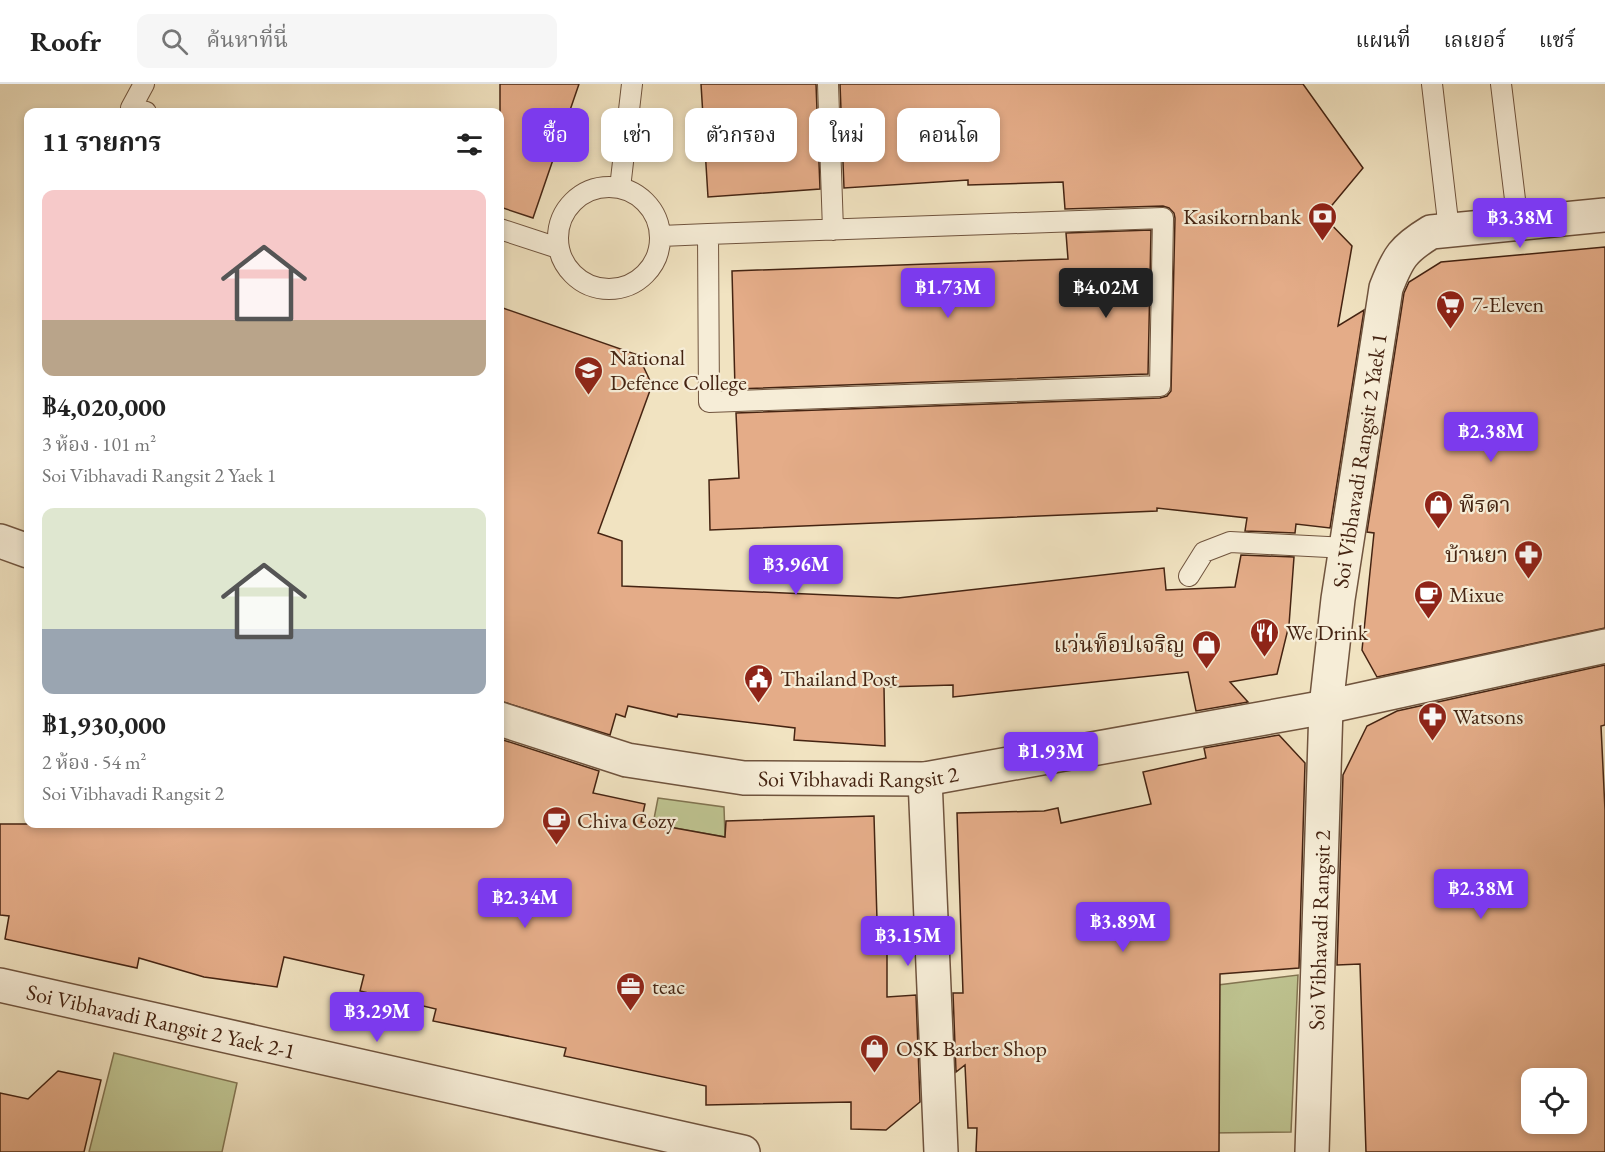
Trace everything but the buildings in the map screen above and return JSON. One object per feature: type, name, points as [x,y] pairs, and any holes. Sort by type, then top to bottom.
[{"type":"street","points":[[1440,231],[1605,215]]},
{"type":"street","name":"Soi Vibhavadi Rangsit 2 Yaek 1","points":[[1326,707],[1338,599],[1386,288],[1396,261],[1410,245],[1440,231]]},
{"type":"street","points":[[0,541],[24,550]]},
{"type":"street","name":"Soi Vibhavadi Rangsit 2","points":[[504,720],[627,760],[744,778],[925,779],[1326,707],[1605,645]]},
{"type":"street","name":"Soi Vibhavadi Rangsit 2","points":[[1312,1152],[1326,707]]},
{"type":"street","points":[[925,779],[941,1152]]},
{"type":"street","name":"Soi Vibhavadi Rangsit 2 Yaek 2-1","points":[[0,985],[743,1152]]},
{"type":"lane","points":[[136,108],[144,84]]},
{"type":"lane","points":[[620,188],[632,84]]},
{"type":"lane","points":[[828,84],[833,230]]},
{"type":"lane","points":[[1432,84],[1440,231]]},
{"type":"lane","points":[[1501,84],[1518,224]]},
{"type":"lane","points":[[604,187],[620,188],[636,195],[649,205],[658,219],[661,236],[659,253],[651,269],[639,280],[623,288],[606,290],[590,286],[574,277],[564,263],[558,248],[558,230],[563,214],[574,201],[588,192],[604,187]]},
{"type":"lane","points":[[661,236],[708,234],[1163,218],[1160,386],[709,402],[708,234]]},
{"type":"lane","points":[[504,230],[558,248]]},
{"type":"lane","points":[[1190,576],[1204,552],[1230,542],[1347,548]]},
{"type":"green space","points":[[658,798],[724,807],[725,837],[653,824]]},
{"type":"green space","points":[[1298,975],[1291,1132],[1210,1133],[1194,988]]},
{"type":"green space","points":[[114,1053],[237,1083],[222,1152],[89,1152]]},
{"type":"place","name":"Kasikornbank","points":[[1322,242]]},
{"type":"place","name":"7-Eleven","points":[[1451,330]]},
{"type":"place","name":"National Defence College","points":[[589,396]]},
{"type":"place","name":"พีรดา","points":[[1438,530]]},
{"type":"place","name":"บ้านยา","points":[[1529,580]]},
{"type":"place","name":"Mixue","points":[[1428,620]]},
{"type":"place","name":"We Drink","points":[[1265,658]]},
{"type":"place","name":"แว่นท็อปเจริญ","points":[[1206,670]]},
{"type":"place","name":"Thailand Post","points":[[759,704]]},
{"type":"place","name":"Watsons","points":[[1432,742]]},
{"type":"place","name":"Chiva Cozy","points":[[556,846]]},
{"type":"place","name":"teac","points":[[631,1012]]},
{"type":"place","name":"OSK Barber Shop","points":[[875,1074]]}]
